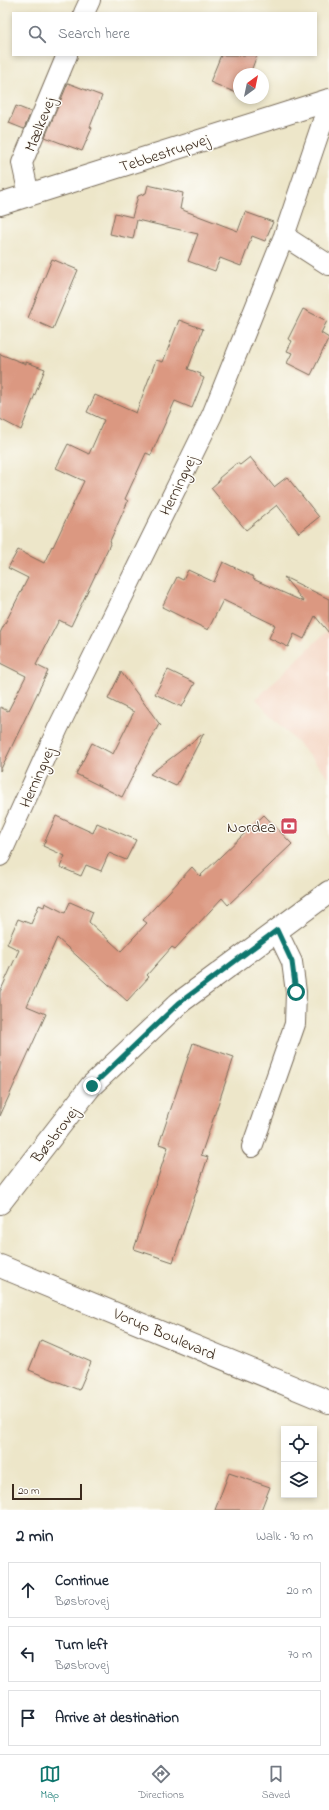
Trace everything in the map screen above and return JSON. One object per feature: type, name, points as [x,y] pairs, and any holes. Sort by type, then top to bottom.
[{"type":"street","points":[[84,12],[90,0]]},
{"type":"street","name":"Mælkevej","points":[[29,195],[22,163],[67,56]]},
{"type":"street","name":"Tebbestrupvej","points":[[0,204],[329,100]]},
{"type":"street","name":"Herningvej","points":[[0,856],[58,728],[212,416],[284,236],[329,103]]},
{"type":"street","points":[[284,236],[329,265]]},
{"type":"street","name":"Bøsbrovej","points":[[0,1203],[92,1086],[179,1003],[329,892]]},
{"type":"street","points":[[252,1147],[295,1024],[296,992],[292,962],[277,930]]},
{"type":"street","name":"Vorup Boulevard","points":[[0,1266],[329,1402]]},
{"type":"shaded area","points":[[329,629],[329,777],[256,699]]},
{"type":"building","points":[[221,56],[257,56],[252,68],[233,68],[233,92],[210,82]]},
{"type":"building","points":[[68,83],[102,96],[90,127],[92,128],[82,151],[45,137]]},
{"type":"building","points":[[16,106],[31,112],[24,129],[9,123]]},
{"type":"building","points":[[148,185],[183,193],[180,209],[238,231],[245,212],[273,222],[265,241],[252,236],[241,266],[220,258],[215,271],[188,261],[198,234],[137,220],[133,239],[110,234],[115,213],[132,217],[138,196],[146,193]]},
{"type":"building","points":[[52,259],[78,270],[53,329],[28,318]]},
{"type":"building","points":[[303,309],[327,321],[321,333],[329,338],[311,375],[287,363],[292,353],[287,351],[292,341],[288,339]]},
{"type":"building","points":[[179,320],[203,329],[188,369],[201,374],[200,376],[204,378],[192,408],[175,401],[151,455],[146,453],[125,499],[128,501],[110,541],[111,542],[71,626],[59,620],[36,665],[48,671],[0,771],[0,707],[8,711],[26,676],[0,663],[0,633],[28,578],[8,568],[18,550],[44,563],[84,481],[56,468],[68,444],[89,454],[104,420],[87,412],[95,395],[136,413],[156,360],[163,362]]},
{"type":"building","points":[[0,354],[26,364],[26,362],[45,369],[21,430],[0,419]]},
{"type":"building","points":[[250,457],[274,487],[287,477],[319,517],[299,533],[277,505],[246,530],[211,488],[219,481],[219,478],[237,463],[240,465]]},
{"type":"building","points":[[223,562],[254,577],[253,579],[304,602],[284,577],[329,599],[329,633],[315,616],[304,639],[294,634],[288,647],[269,638],[275,625],[223,600],[208,630],[162,607],[177,577],[183,580],[188,570],[214,582]]},
{"type":"building","points":[[168,670],[195,683],[182,707],[155,694]]},
{"type":"building","points":[[121,672],[161,726],[159,724],[122,797],[76,774],[92,743],[113,754],[134,712],[108,699]]},
{"type":"building","points":[[204,733],[176,786],[150,774]]},
{"type":"building","points":[[264,815],[292,844],[228,905],[222,898],[175,949],[172,947],[147,975],[149,977],[127,1001],[57,938],[27,1006],[46,1014],[0,1116],[0,992],[19,950],[7,944],[18,919],[31,924],[39,905],[44,907],[45,903],[65,913],[70,902],[93,912],[89,922],[121,951],[147,923],[143,920],[192,867],[200,876]]},
{"type":"building","points":[[56,816],[93,833],[97,823],[136,840],[126,860],[109,853],[101,871],[86,865],[81,876],[60,867],[65,856],[43,846]]},
{"type":"building","points":[[193,1043],[234,1057],[201,1155],[208,1157],[173,1262],[134,1249],[168,1147],[159,1144]]},
{"type":"building","points":[[41,1340],[91,1362],[79,1390],[29,1370]]},
{"type":"building","points":[[229,1473],[270,1487],[261,1510],[215,1510]]},
{"type":"place","name":"Nordea","points":[[289,826]]},
{"type":"route","points":[[92,1086],[179,1003],[277,930],[292,962],[296,992]]}]
